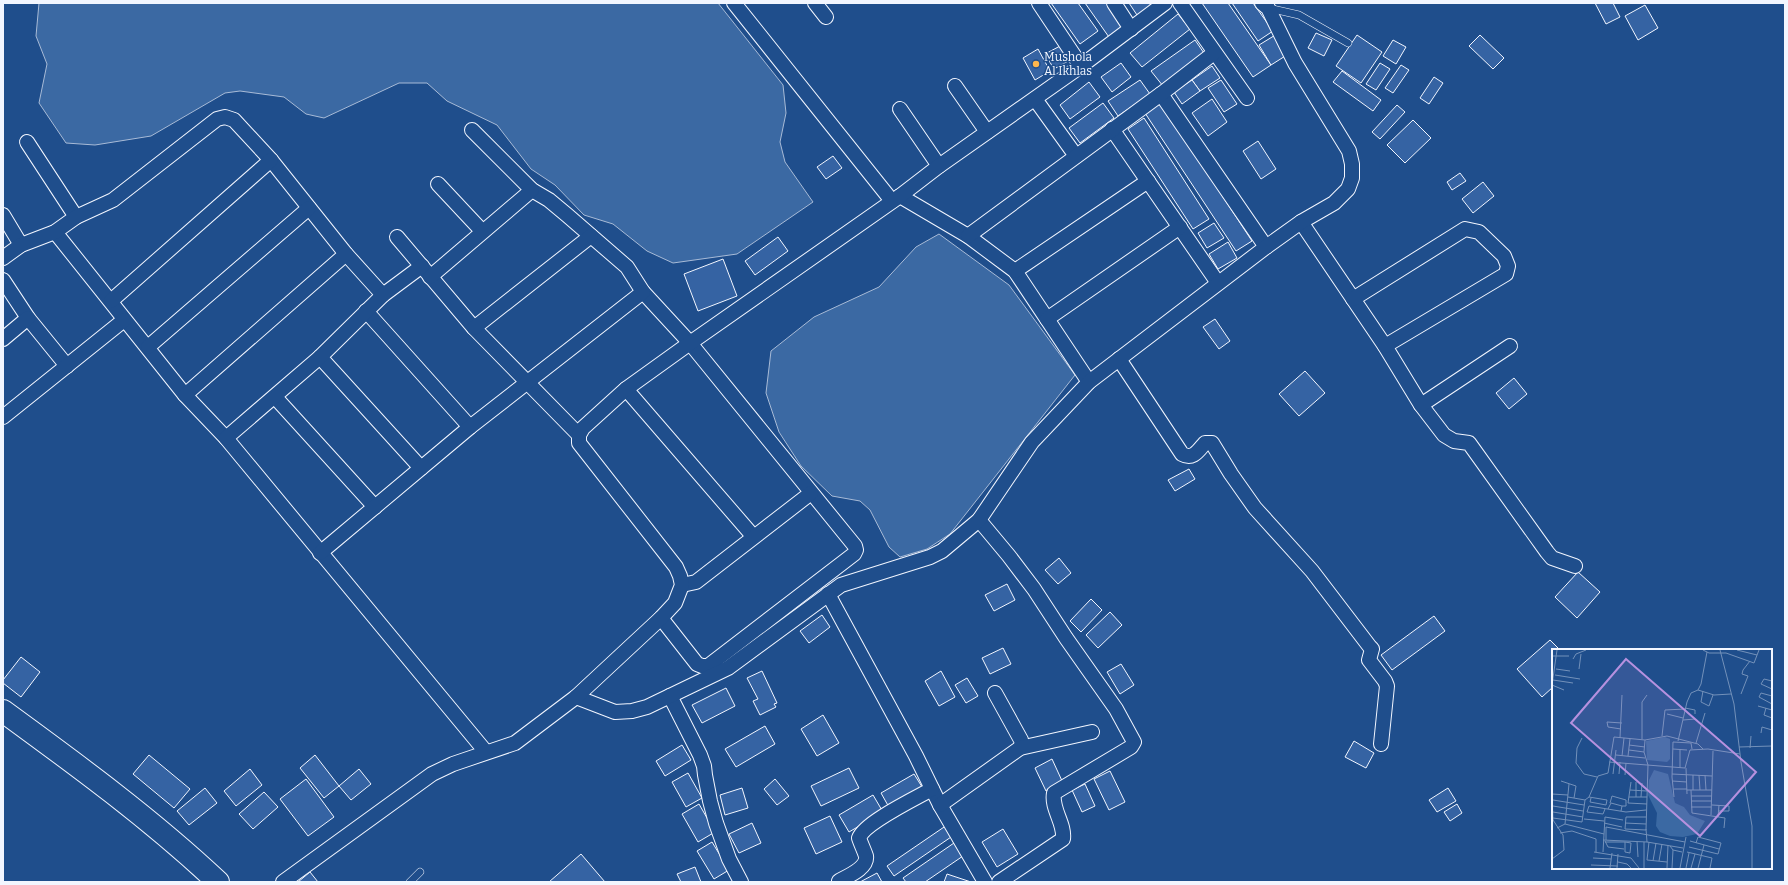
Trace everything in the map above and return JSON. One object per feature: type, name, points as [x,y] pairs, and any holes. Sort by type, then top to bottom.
[{"type":"main road","points":[[3,712],[109,789],[188,854],[218,882]]},
{"type":"street","points":[[734,3],[896,199],[968,236],[1015,271],[1089,382]]},
{"type":"street","points":[[815,3],[826,17]]},
{"type":"street","points":[[1039,3],[1081,66]]},
{"type":"street","points":[[1114,3],[1131,29]]},
{"type":"street","points":[[283,882],[432,774],[453,764],[515,743],[576,697],[674,603],[682,584],[676,567],[579,443],[579,435],[583,428],[626,389],[896,199],[939,166],[1081,66],[1165,3]]},
{"type":"street","points":[[1180,3],[1247,98]]},
{"type":"street","points":[[576,697],[615,712],[632,711],[648,707],[728,668],[841,584],[930,557],[942,551],[978,520],[1032,442],[1089,382],[1266,247],[1301,222],[1334,203],[1348,189],[1352,178],[1352,164],[1349,151],[1295,63],[1265,6]]},
{"type":"street","points":[[968,236],[1161,94],[1214,53]]},
{"type":"street","points":[[954,86],[987,132]]},
{"type":"street","points":[[1161,94],[1266,247]]},
{"type":"street","points":[[1035,99],[1076,156]]},
{"type":"street","points":[[900,109],[939,166]]},
{"type":"street","points":[[3,258],[21,245],[55,232],[76,217],[113,200],[217,119],[225,117],[234,120],[271,160],[346,254],[383,295]]},
{"type":"street","points":[[1112,129],[1218,283]]},
{"type":"street","points":[[472,130],[532,190],[549,200],[627,267],[643,292],[690,343],[855,546],[856,550],[854,554],[708,666],[697,664],[660,618]]},
{"type":"street","points":[[27,142],[76,217]]},
{"type":"street","points":[[111,301],[271,160]]},
{"type":"street","points":[[1015,271],[1148,181]]},
{"type":"street","points":[[438,184],[482,231]]},
{"type":"street","points":[[430,277],[482,231],[532,190]]},
{"type":"street","points":[[148,347],[309,208]]},
{"type":"street","points":[[3,215],[21,245]]},
{"type":"street","points":[[1301,222],[1444,435],[1449,439],[1469,443],[1552,558],[1575,566]]},
{"type":"street","points":[[1047,319],[1180,227]]},
{"type":"street","points":[[1353,299],[1465,228],[1479,232],[1504,256],[1508,266],[1506,274],[1385,346]]},
{"type":"street","points":[[55,232],[185,395],[226,438],[486,752]]},
{"type":"street","points":[[474,328],[591,236]]},
{"type":"street","points":[[397,237],[474,328],[579,435]]},
{"type":"street","points":[[185,395],[346,254]]},
{"type":"street","points":[[226,438],[320,357],[383,295],[422,266]]},
{"type":"street","points":[[3,280],[28,318],[67,366]]},
{"type":"street","points":[[320,553],[470,428],[643,292]]},
{"type":"street","points":[[366,311],[470,428]]},
{"type":"street","points":[[3,339],[28,318]]},
{"type":"street","points":[[3,417],[124,320]]},
{"type":"street","points":[[1422,404],[1510,346]]},
{"type":"street","points":[[320,357],[421,468]]},
{"type":"street","points":[[1119,359],[1182,454],[1192,456],[1206,443],[1212,443],[1230,474],[1254,508],[1312,571],[1372,649],[1369,660],[1385,680],[1387,686],[1381,744]]},
{"type":"street","points":[[626,389],[753,536]]},
{"type":"street","points":[[275,396],[375,507]]},
{"type":"street","points":[[682,584],[696,582],[753,536],[811,493]]},
{"type":"street","points":[[978,520],[1009,556],[1034,589],[1066,638],[1116,709],[1134,742],[1131,747],[1054,793],[1053,801],[1064,833],[1063,839],[999,882]]},
{"type":"street","points":[[828,594],[916,756],[940,805],[985,882]]},
{"type":"street","points":[[995,693],[1021,740],[1022,745],[1020,748]]},
{"type":"street","points":[[670,696],[700,755],[704,766],[704,775],[716,824],[729,859],[740,882]]},
{"type":"street","points":[[940,805],[1020,748],[1092,732]]},
{"type":"street","points":[[839,881],[861,867],[865,862],[866,858],[859,838],[861,832],[876,821],[932,790]]},
{"type":"lane","points":[[1265,6],[1299,15],[1348,43]]},
{"type":"lane","points":[[410,882],[420,872]]},
{"type":"water","points":[[39,3],[718,3],[783,85],[786,113],[780,142],[785,162],[813,202],[737,254],[673,263],[647,251],[613,224],[584,215],[555,185],[531,169],[497,125],[447,101],[427,83],[399,83],[324,118],[306,114],[284,97],[240,91],[225,93],[151,136],[95,145],[66,143],[39,103],[47,64],[36,36]]},
{"type":"water","points":[[939,234],[1009,285],[1075,375],[950,534],[927,549],[900,557],[889,547],[870,510],[860,501],[832,496],[801,466],[779,432],[766,393],[771,351],[814,317],[879,287],[916,247]]},
{"type":"building","points":[[1051,3],[1078,3],[1098,31],[1080,44]]},
{"type":"building","points":[[1085,3],[1107,3],[1126,29],[1111,40]]},
{"type":"building","points":[[1129,3],[1149,3],[1153,8],[1139,18]]},
{"type":"building","points":[[1202,3],[1228,3],[1271,65],[1253,77]]},
{"type":"building","points":[[1232,3],[1253,3],[1273,31],[1258,41]]},
{"type":"building","points":[[1595,3],[1613,3],[1620,17],[1606,24]]},
{"type":"building","points":[[1645,5],[1658,28],[1638,40],[1625,16]]},
{"type":"building","points":[[1178,14],[1190,29],[1142,67],[1130,53]]},
{"type":"building","points":[[1316,33],[1332,40],[1324,56],[1308,48]]},
{"type":"building","points":[[1277,34],[1290,53],[1271,65],[1259,45]]},
{"type":"building","points":[[1357,35],[1382,52],[1361,83],[1336,66]]},
{"type":"building","points":[[1480,35],[1504,58],[1493,69],[1469,46]]},
{"type":"building","points":[[1195,40],[1206,56],[1163,86],[1151,71]]},
{"type":"building","points":[[1393,40],[1406,47],[1396,64],[1383,56]]},
{"type":"building","points":[[1062,45],[1070,60],[1054,69],[1045,54]]},
{"type":"building","name":"Mushola Al Ikhlas","points":[[1038,49],[1050,71],[1035,80],[1023,58]]},
{"type":"building","points":[[1121,63],[1131,77],[1112,92],[1101,77]]},
{"type":"building","points":[[1380,63],[1390,69],[1376,90],[1366,84]]},
{"type":"building","points":[[1401,65],[1409,70],[1393,93],[1385,88]]},
{"type":"building","points":[[1212,66],[1220,78],[1200,91],[1192,80]]},
{"type":"building","points":[[1342,71],[1381,100],[1373,111],[1333,82]]},
{"type":"building","points":[[1434,77],[1443,83],[1429,104],[1420,98]]},
{"type":"building","points":[[1140,80],[1150,94],[1118,116],[1108,101]]},
{"type":"building","points":[[1192,80],[1200,91],[1182,104],[1174,92]]},
{"type":"building","points":[[1221,80],[1237,104],[1224,112],[1208,88]]},
{"type":"building","points":[[1089,82],[1100,97],[1070,119],[1060,105]]},
{"type":"building","points":[[1212,99],[1227,122],[1208,136],[1192,113]]},
{"type":"building","points":[[1103,103],[1114,118],[1080,143],[1069,128]]},
{"type":"building","points":[[1161,103],[1252,241],[1236,251],[1145,113]]},
{"type":"building","points":[[1397,105],[1405,112],[1380,139],[1372,132]]},
{"type":"building","points":[[1144,118],[1209,219],[1193,229],[1128,129]]},
{"type":"building","points":[[1413,120],[1431,138],[1405,163],[1387,145]]},
{"type":"building","points":[[1258,141],[1276,169],[1261,179],[1243,151]]},
{"type":"building","points":[[833,156],[842,168],[826,179],[817,167]]},
{"type":"building","points":[[1460,173],[1466,181],[1452,190],[1447,182]]},
{"type":"building","points":[[1483,182],[1494,196],[1473,213],[1462,199]]},
{"type":"building","points":[[1214,223],[1224,238],[1207,248],[1198,233]]},
{"type":"building","points":[[778,237],[788,251],[755,275],[745,261]]},
{"type":"building","points":[[1228,242],[1237,258],[1218,269],[1209,254]]},
{"type":"building","points":[[723,259],[737,296],[698,311],[684,274]]},
{"type":"building","points":[[1215,319],[1230,341],[1219,349],[1203,327]]},
{"type":"building","points":[[1305,371],[1325,393],[1299,416],[1279,394]]},
{"type":"building","points":[[1514,378],[1527,394],[1509,409],[1496,393]]},
{"type":"building","points":[[1189,469],[1195,479],[1175,491],[1168,480]]},
{"type":"building","points":[[1059,558],[1071,573],[1058,584],[1045,570]]},
{"type":"building","points":[[1578,572],[1600,592],[1577,618],[1555,597]]},
{"type":"building","points":[[1007,584],[1015,600],[994,611],[985,595]]},
{"type":"building","points":[[1091,599],[1102,610],[1081,632],[1070,621]]},
{"type":"building","points":[[1110,612],[1122,625],[1098,648],[1086,635]]},
{"type":"building","points":[[822,615],[830,627],[809,643],[800,631]]},
{"type":"building","points":[[1434,616],[1445,631],[1392,670],[1381,655]]},
{"type":"building","points":[[1550,640],[1559,649],[1552,649],[1552,688],[1542,697],[1517,669]]},
{"type":"building","points":[[1003,648],[1011,664],[990,674],[982,658]]},
{"type":"building","points":[[21,657],[40,672],[21,697],[3,683],[3,680]]},
{"type":"building","points":[[1121,664],[1134,685],[1120,694],[1107,672]]},
{"type":"building","points":[[762,671],[777,703],[774,704],[776,707],[760,715],[753,701],[758,699],[747,678]]},
{"type":"building","points":[[941,671],[955,697],[939,706],[925,681]]},
{"type":"building","points":[[967,678],[978,696],[966,703],[955,685]]},
{"type":"building","points":[[726,688],[735,706],[702,723],[692,705]]},
{"type":"building","points":[[823,715],[839,743],[817,756],[801,729]]},
{"type":"building","points":[[765,726],[775,744],[736,767],[725,749]]},
{"type":"building","points":[[1354,741],[1374,753],[1366,768],[1345,757]]},
{"type":"building","points":[[682,745],[691,760],[665,776],[656,761]]},
{"type":"building","points":[[149,755],[190,789],[174,808],[133,774]]},
{"type":"building","points":[[315,755],[339,786],[324,798],[300,768]]},
{"type":"building","points":[[1052,759],[1063,783],[1046,791],[1035,768]]},
{"type":"building","points":[[849,768],[859,788],[821,806],[811,786]]},
{"type":"building","points":[[250,769],[262,785],[236,806],[224,791]]},
{"type":"building","points":[[359,769],[371,784],[351,800],[339,786]]},
{"type":"building","points":[[1110,771],[1125,802],[1109,810],[1094,779]]},
{"type":"building","points":[[688,773],[702,798],[686,807],[672,782]]},
{"type":"building","points":[[914,774],[924,790],[890,809],[881,793]]},
{"type":"building","points":[[306,779],[334,817],[308,836],[280,799]]},
{"type":"building","points":[[775,779],[789,796],[777,805],[764,789]]},
{"type":"building","points":[[1085,784],[1095,806],[1082,812],[1072,790]]},
{"type":"building","points":[[205,788],[217,803],[189,825],[177,811]]},
{"type":"building","points":[[742,788],[748,808],[725,815],[720,795]]},
{"type":"building","points":[[1448,788],[1456,801],[1437,812],[1429,800]]},
{"type":"building","points":[[264,792],[278,807],[253,829],[239,814]]},
{"type":"building","points":[[873,795],[883,812],[849,832],[839,815]]},
{"type":"building","points":[[699,804],[715,832],[698,842],[682,814]]},
{"type":"building","points":[[1457,804],[1462,813],[1450,821],[1444,812]]},
{"type":"building","points":[[830,816],[842,842],[816,854],[804,828]]},
{"type":"building","points":[[752,823],[761,843],[739,853],[729,834]]},
{"type":"building","points":[[947,825],[954,835],[894,876],[887,866]]},
{"type":"building","points":[[1003,829],[1018,854],[997,867],[982,842]]},
{"type":"building","points":[[712,842],[729,870],[714,879],[697,851]]},
{"type":"building","points":[[954,843],[963,856],[925,882],[906,882],[903,878]]},
{"type":"building","points":[[581,854],[605,882],[549,882]]},
{"type":"building","points":[[695,867],[701,882],[681,882],[677,874]]},
{"type":"building","points":[[310,872],[318,882],[298,882]]},
{"type":"building","points":[[877,873],[882,882],[860,882]]},
{"type":"building","points":[[947,874],[971,882],[944,882]]},
{"type":"place","name":"Mushola Al Ikhlas","points":[[1036,64]]}]
